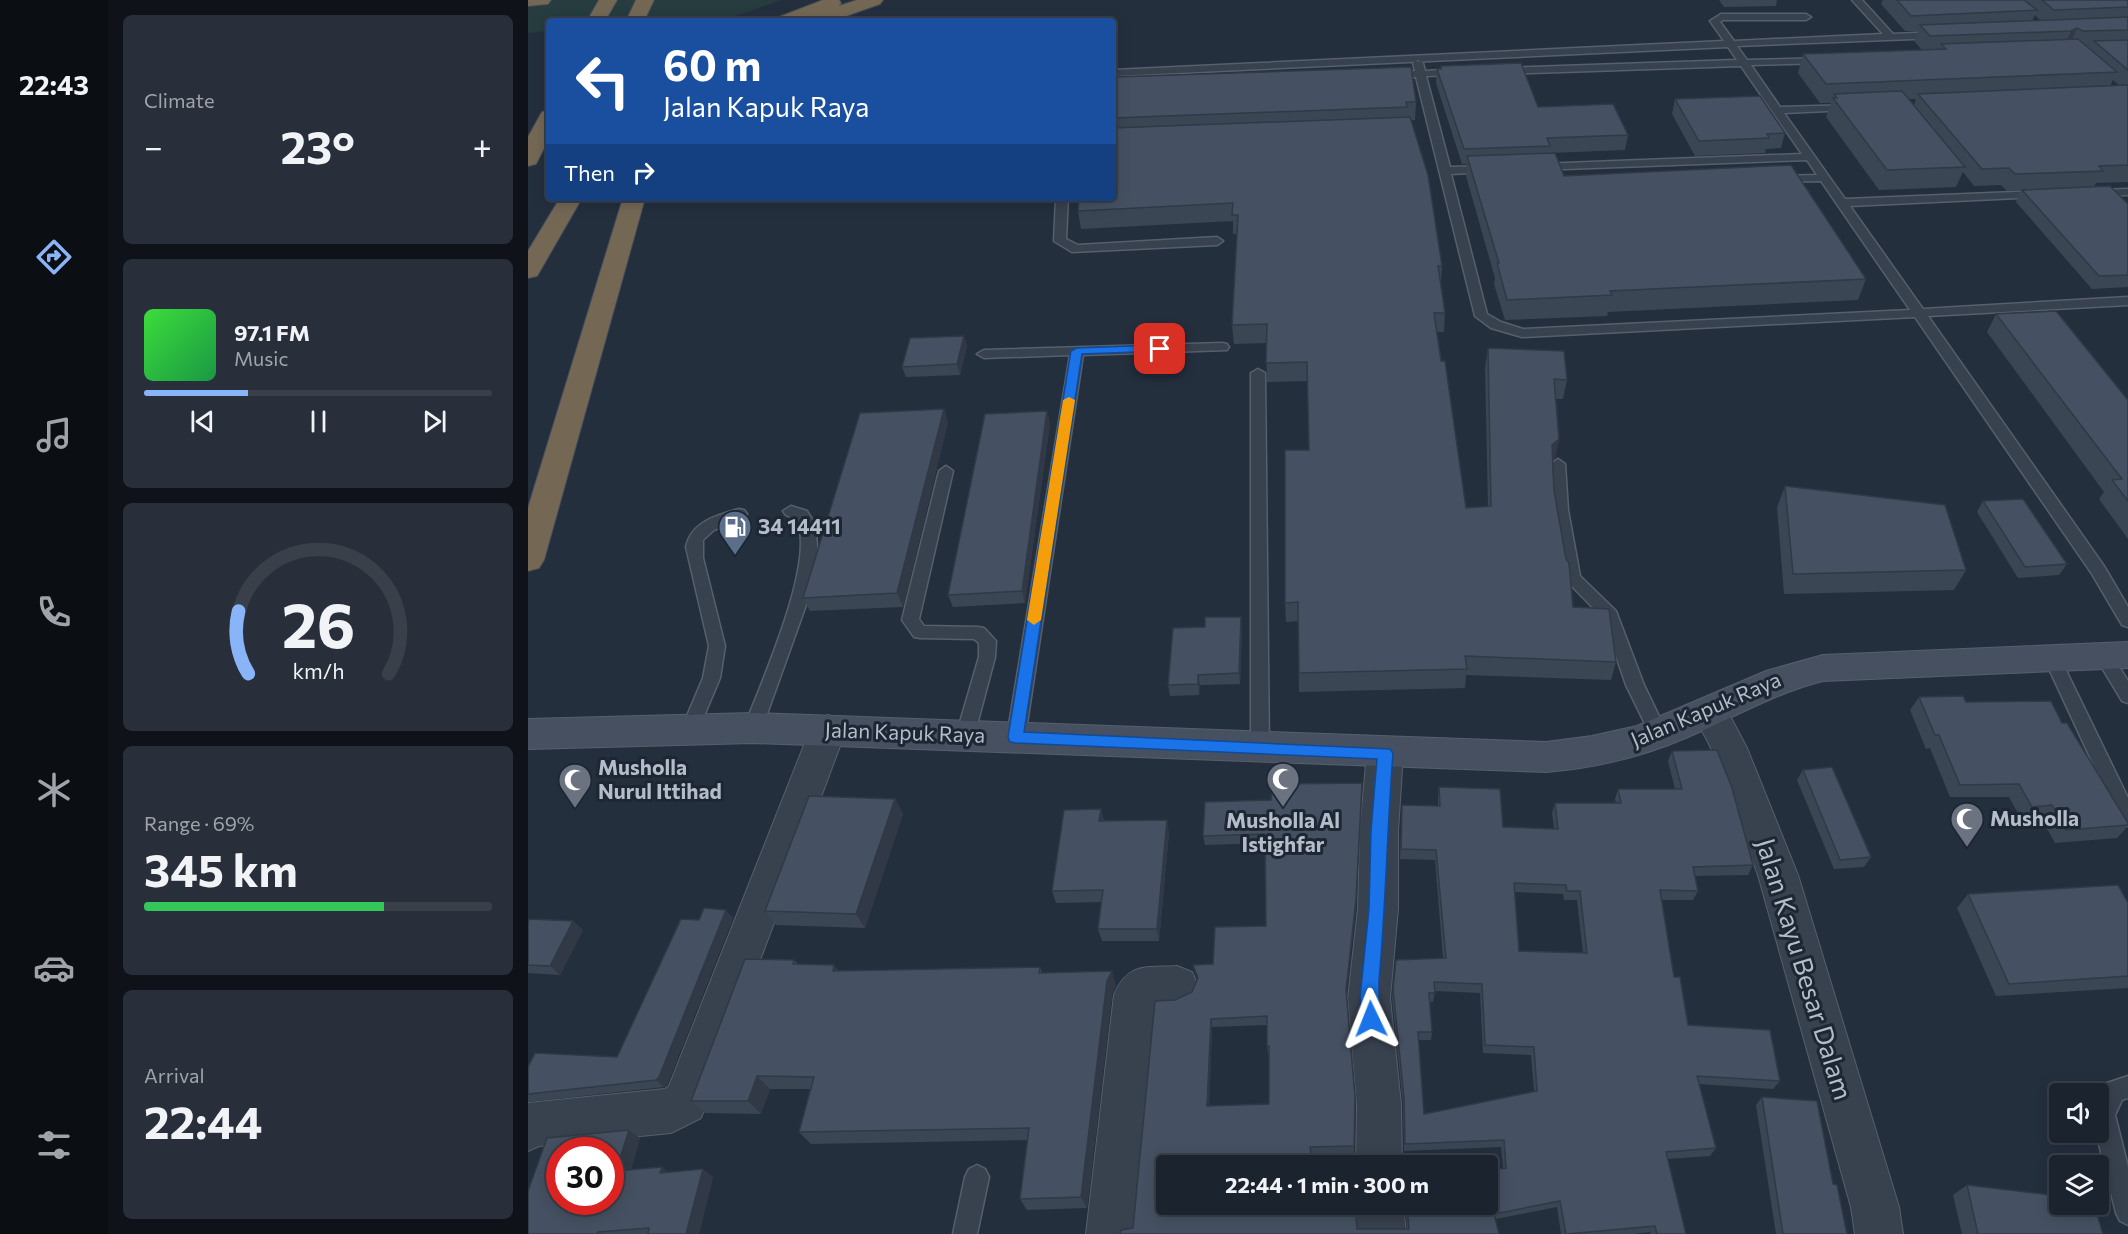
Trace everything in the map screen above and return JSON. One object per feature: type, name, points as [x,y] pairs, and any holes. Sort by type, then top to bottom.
[{"type":"highway","points":[[528,1],[542,0]]},
{"type":"highway","points":[[598,18],[608,0]]},
{"type":"highway","points":[[636,18],[645,0]]},
{"type":"highway","points":[[794,18],[840,0]]},
{"type":"highway","points":[[809,18],[860,0]]},
{"type":"highway","points":[[823,18],[874,0]]},
{"type":"highway","points":[[528,159],[546,122]]},
{"type":"highway","points":[[528,263],[555,201]]},
{"type":"highway","points":[[528,271],[569,201]]},
{"type":"highway","points":[[528,560],[633,201]]},
{"type":"main road","name":"Jalan Kapuk Raya","points":[[528,734],[753,728],[1530,759],[1573,756],[1623,745],[1710,711],[1767,683],[1793,674],[1822,668],[2115,656]]},
{"type":"street","name":"Jalan Kayu Besar Dalam","points":[[1710,711],[1729,748],[1778,875],[1872,1196],[1879,1234]]},
{"type":"street","points":[[528,1128],[533,1124],[671,1111],[685,1102],[828,730]]},
{"type":"street","points":[[1379,1155],[1379,1105],[1369,998],[1378,909],[1379,831],[1385,753]]},
{"type":"street","points":[[1110,1234],[1135,995],[1141,988],[1177,986]]},
{"type":"street","points":[[1380,1215],[1382,1234]]},
{"type":"lane","points":[[1857,0],[1890,37]]},
{"type":"lane","points":[[1806,17],[1715,18],[2098,570],[2128,621]]},
{"type":"lane","points":[[1116,73],[1416,57],[1949,34]]},
{"type":"lane","points":[[1416,57],[1422,74],[1427,130],[1444,171],[1481,316],[1522,333],[1920,314],[2128,301]]},
{"type":"lane","points":[[1491,71],[1839,60]]},
{"type":"lane","points":[[1374,76],[1468,72]]},
{"type":"lane","points":[[1779,110],[1866,106]]},
{"type":"lane","points":[[1522,168],[1602,169],[1811,157]]},
{"type":"lane","points":[[1444,171],[1500,169]]},
{"type":"lane","points":[[1761,180],[1826,178]]},
{"type":"lane","points":[[1843,203],[1970,192],[2057,194]]},
{"type":"lane","points":[[2081,193],[2128,192]]},
{"type":"lane","points":[[1062,201],[1060,241],[1076,249],[1216,241]]},
{"type":"lane","points":[[984,354],[1222,347]]},
{"type":"lane","points":[[1016,737],[1077,351]]},
{"type":"lane","points":[[1258,372],[1260,747]]},
{"type":"lane","points":[[1558,464],[1560,510],[1572,578],[1610,615],[1635,685],[1658,733]]},
{"type":"lane","points":[[946,471],[910,620],[920,632],[978,633],[988,641],[987,657],[965,736]]},
{"type":"lane","points":[[753,728],[803,591],[810,557],[807,524],[802,515],[791,511]]},
{"type":"lane","points":[[690,730],[709,683],[717,648],[714,622],[692,552],[694,539],[706,528],[739,514]]},
{"type":"lane","points":[[2115,656],[2128,696]]},
{"type":"lane","points":[[2052,658],[2128,818]]},
{"type":"lane","points":[[2128,1087],[2115,1091],[2103,1114],[2128,1214]]},
{"type":"lane","points":[[965,1234],[977,1177]]},
{"type":"green space","points":[[528,0],[781,0],[730,18],[546,18],[546,31],[528,33]]},
{"type":"building","points":[[1897,0],[2024,0],[2037,10],[1911,16]]},
{"type":"building","points":[[2042,0],[2128,0],[2128,7],[2054,10]]},
{"type":"building","points":[[2128,17],[2128,30],[2083,31],[2077,28],[2071,31],[1930,36],[1920,25]]},
{"type":"building","points":[[2078,39],[2117,72],[1826,84],[1803,54],[1946,49],[1941,44]]},
{"type":"building","points":[[2128,40],[2128,70],[2094,41]]},
{"type":"building","points":[[1521,63],[1538,107],[1613,104],[1628,135],[1547,138],[1550,146],[1464,149],[1437,69],[1441,69],[1441,66]]},
{"type":"building","points":[[1411,67],[1416,102],[1406,102],[1407,107],[1116,118],[1116,77]]},
{"type":"building","points":[[2128,85],[2128,165],[2099,166],[2103,171],[2015,174],[2009,168],[1982,169],[1918,94]]},
{"type":"building","points":[[1902,91],[1965,167],[1887,170],[1833,98],[1837,98],[1834,94]]},
{"type":"building","points":[[1760,96],[1785,133],[1767,134],[1769,138],[1699,141],[1675,99]]},
{"type":"building","points":[[1410,117],[1428,175],[1442,266],[1438,266],[1445,313],[1434,313],[1441,361],[1445,361],[1466,508],[1491,506],[1488,348],[1564,351],[1567,380],[1554,379],[1559,439],[1552,445],[1554,491],[1566,559],[1569,563],[1573,607],[1609,609],[1616,662],[1465,656],[1467,669],[1299,673],[1298,602],[1285,603],[1285,450],[1309,450],[1307,362],[1266,363],[1267,324],[1232,325],[1238,215],[1232,215],[1233,203],[1078,211],[1079,201],[1116,201],[1116,128]]},
{"type":"building","points":[[1555,153],[1564,176],[1791,165],[1866,279],[1610,291],[1612,295],[1507,300],[1497,263],[1499,263],[1467,156]]},
{"type":"building","points":[[2110,186],[2128,204],[2128,275],[2099,276],[2022,190]]},
{"type":"building","points":[[2056,311],[2128,400],[2128,501],[2112,480],[2122,479],[1996,314]]},
{"type":"building","points":[[964,336],[957,364],[902,367],[910,338]]},
{"type":"building","points":[[944,409],[897,593],[803,598],[860,413]]},
{"type":"building","points":[[1047,411],[1022,591],[948,595],[985,414]]},
{"type":"building","points":[[1785,486],[1945,505],[1966,570],[1793,574]]},
{"type":"building","points":[[2023,499],[2067,564],[2025,567],[1983,501]]},
{"type":"building","points":[[1205,617],[1241,617],[1239,673],[1198,675],[1198,684],[1168,685],[1173,628],[1205,627]]},
{"type":"building","points":[[1963,696],[1966,702],[2051,701],[2062,723],[2067,723],[2128,825],[2066,830],[2052,805],[2032,807],[2019,784],[1960,785],[1939,735],[1935,735],[1919,697]]},
{"type":"building","points":[[1717,750],[1732,788],[1753,865],[1693,867],[1698,891],[1660,890],[1674,977],[1680,977],[1688,1025],[1770,1030],[1780,1081],[1697,1076],[1716,1148],[1666,1152],[1686,1234],[1657,1234],[1655,1226],[1566,1234],[1560,1201],[1498,1213],[1498,1169],[1506,1168],[1504,1140],[1405,1144],[1404,1097],[1393,989],[1396,960],[1446,958],[1436,850],[1401,849],[1402,805],[1440,806],[1439,787],[1500,789],[1503,827],[1558,829],[1555,803],[1621,803],[1618,789],[1682,789],[1672,751]],"holes":[[[1514,883],[1566,885],[1567,891],[1580,891],[1587,953],[1519,951]],[[1434,982],[1482,984],[1485,1045],[1534,1047],[1537,1091],[1424,1114],[1418,1032],[1432,1032],[1429,993],[1435,993]]]},
{"type":"building","points":[[1832,767],[1871,857],[1840,860],[1803,770]]},
{"type":"building","points":[[1362,783],[1356,899],[1346,990],[1355,1097],[1354,1146],[1310,1147],[1311,1155],[1156,1155],[1156,1215],[1356,1215],[1357,1229],[1409,1229],[1408,1215],[1494,1215],[1499,1234],[1120,1234],[1121,1230],[1133,1228],[1155,1001],[1175,1000],[1192,992],[1198,978],[1193,965],[1213,964],[1215,927],[1266,926],[1265,834],[1203,836],[1205,802],[1271,800],[1272,784]],"holes":[[[1267,1016],[1269,1104],[1207,1106],[1211,1019]]]},
{"type":"building","points":[[809,796],[895,799],[856,914],[765,911]]},
{"type":"building","points":[[1101,809],[1099,821],[1167,820],[1157,929],[1098,929],[1103,890],[1052,891],[1064,810]]},
{"type":"building","points":[[2118,885],[2128,903],[2128,976],[2009,984],[1968,894]]},
{"type":"building","points":[[704,908],[726,910],[659,1077],[656,1080],[528,1094],[528,1067],[535,1053],[617,1057],[681,919],[699,920]]},
{"type":"building","points":[[529,919],[573,921],[550,966],[528,965]]},
{"type":"building","points":[[745,959],[794,960],[793,964],[834,965],[833,971],[1040,967],[1039,973],[1112,971],[1107,981],[1081,1197],[1020,1199],[1029,1128],[799,1132],[814,1077],[757,1076],[748,1101],[691,1101]]},
{"type":"building","points":[[1762,1097],[1817,1101],[1833,1184],[1837,1185],[1847,1234],[1783,1234]]},
{"type":"building","points":[[629,1130],[624,1146],[624,1137],[557,1137]]},
{"type":"building","points":[[546,1141],[546,1215],[624,1215],[624,1170],[662,1167],[660,1173],[703,1169],[686,1234],[648,1234],[649,1228],[598,1232],[598,1234],[528,1234],[528,1191]]},
{"type":"building","points":[[1967,1185],[2049,1195],[2049,1215],[2097,1215],[2103,1234],[1978,1234]]},
{"type":"slow traffic","points":[[1034,620],[1069,400]]},
{"type":"place","name":"34 14411","points":[[735,556]]},
{"type":"place","name":"Musholla Al Istighfar","points":[[1283,808]]},
{"type":"place","name":"Musholla Nurul Ittihad","points":[[575,809]]},
{"type":"place","name":"Musholla","points":[[1967,848]]},
{"type":"route","points":[[1160,349],[1077,351],[1016,737],[1385,753],[1379,831],[1378,909],[1369,998],[1371,1019]]}]
